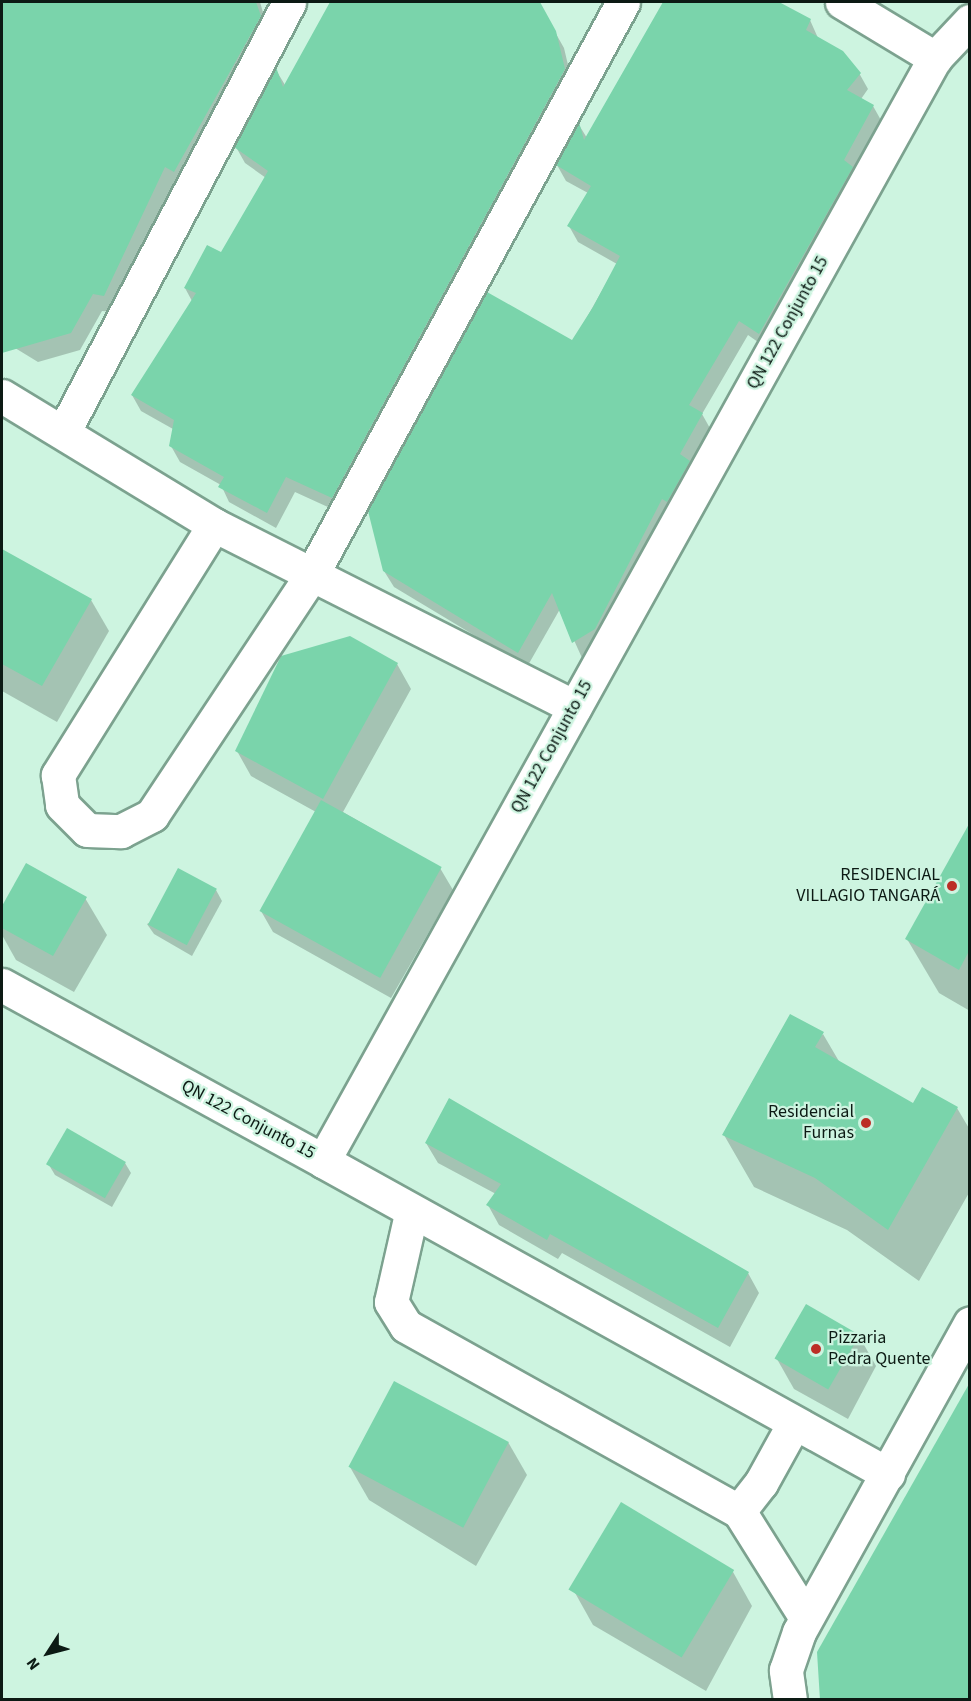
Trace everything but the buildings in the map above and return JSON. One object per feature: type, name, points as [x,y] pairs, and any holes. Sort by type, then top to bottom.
[{"type":"street","points":[[64,430],[289,2]]},
{"type":"street","points":[[214,525],[58,775],[62,805],[87,830],[122,831],[152,815],[311,576],[623,2]]},
{"type":"street","points":[[842,2],[935,58]]},
{"type":"street","name":"QN 122 Conjunto 15","points":[[2,985],[323,1161],[935,58],[969,21]]},
{"type":"street","points":[[2,396],[64,430],[214,525],[574,707]]},
{"type":"street","points":[[323,1161],[411,1214],[793,1425],[888,1474]]},
{"type":"street","points":[[411,1214],[392,1302],[406,1326],[739,1511],[806,1618]]},
{"type":"street","points":[[790,1700],[786,1670],[806,1618],[888,1474],[969,1323]]},
{"type":"street","points":[[739,1511],[761,1484],[793,1425]]},
{"type":"place","name":"RESIDENCIAL VILLAGIO TANGARÁ","points":[[952,886]]},
{"type":"place","name":"Residencial Furnas","points":[[866,1123]]},
{"type":"place","name":"Pizzaria Pedra Quente","points":[[816,1349]]}]
